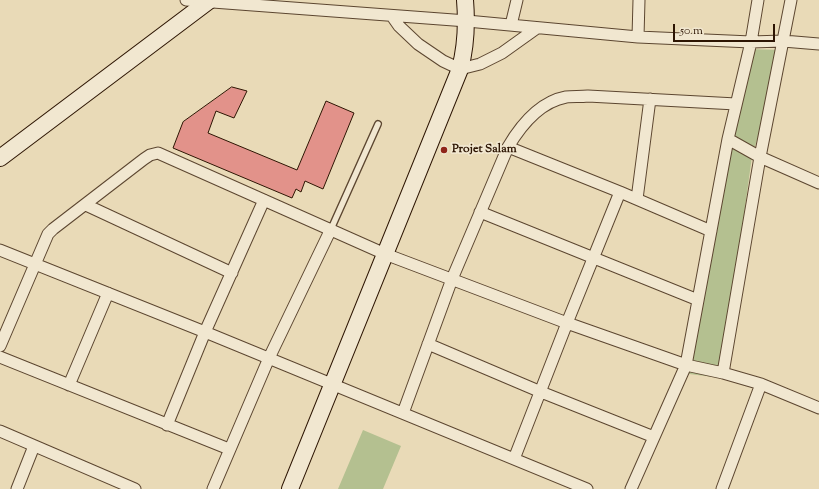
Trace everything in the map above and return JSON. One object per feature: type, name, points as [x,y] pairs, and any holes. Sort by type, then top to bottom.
[{"type":"street","points":[[186,0],[467,21],[638,37],[751,42],[783,41],[819,44]]},
{"type":"street","points":[[290,489],[460,69],[466,37],[467,21],[465,0]]},
{"type":"street","points":[[511,25],[517,0]]},
{"type":"street","points":[[638,37],[639,0]]},
{"type":"street","points":[[631,489],[686,365],[728,139],[751,42],[758,0]]},
{"type":"street","points":[[723,373],[760,157],[791,0]]},
{"type":"street","points":[[0,158],[209,1]]},
{"type":"street","points":[[392,16],[399,26],[418,44],[443,61],[460,69],[480,64],[502,53],[537,28]]},
{"type":"street","points":[[402,413],[452,279],[508,147],[519,129],[531,115],[553,101],[566,97],[588,96],[736,104]]},
{"type":"street","points":[[637,199],[650,99]]},
{"type":"street","points":[[728,139],[760,157],[819,183]]},
{"type":"street","points":[[508,147],[637,199],[711,231]]},
{"type":"street","points":[[0,346],[48,234],[144,159],[150,155],[158,153],[385,254],[567,323],[686,365],[723,373],[761,384],[819,408]]},
{"type":"street","points":[[514,459],[620,192]]},
{"type":"street","points":[[167,425],[205,332],[264,200]]},
{"type":"street","points":[[86,205],[232,273]]},
{"type":"street","points":[[480,212],[698,300]]},
{"type":"street","points":[[213,489],[269,358],[331,229]]},
{"type":"street","points":[[0,250],[269,358],[587,489]]},
{"type":"street","points":[[69,385],[108,293]]},
{"type":"street","points":[[428,344],[541,392],[654,437]]},
{"type":"street","points":[[0,357],[229,449]]},
{"type":"street","points":[[722,489],[761,384]]},
{"type":"street","points":[[0,431],[136,489]]},
{"type":"street","points":[[17,489],[34,446]]},
{"type":"lane","points":[[331,229],[378,124]]},
{"type":"green space","points":[[747,49],[785,50],[752,156],[722,378],[689,374],[723,137]]},
{"type":"green space","points":[[363,430],[401,446],[383,489],[338,489]]},
{"type":"building","points":[[232,87],[247,91],[234,118],[216,111],[208,133],[297,170],[326,101],[354,113],[323,189],[305,181],[301,192],[296,189],[292,198],[173,148],[183,122]]},
{"type":"place","name":"Projet Salam","points":[[444,150]]}]
